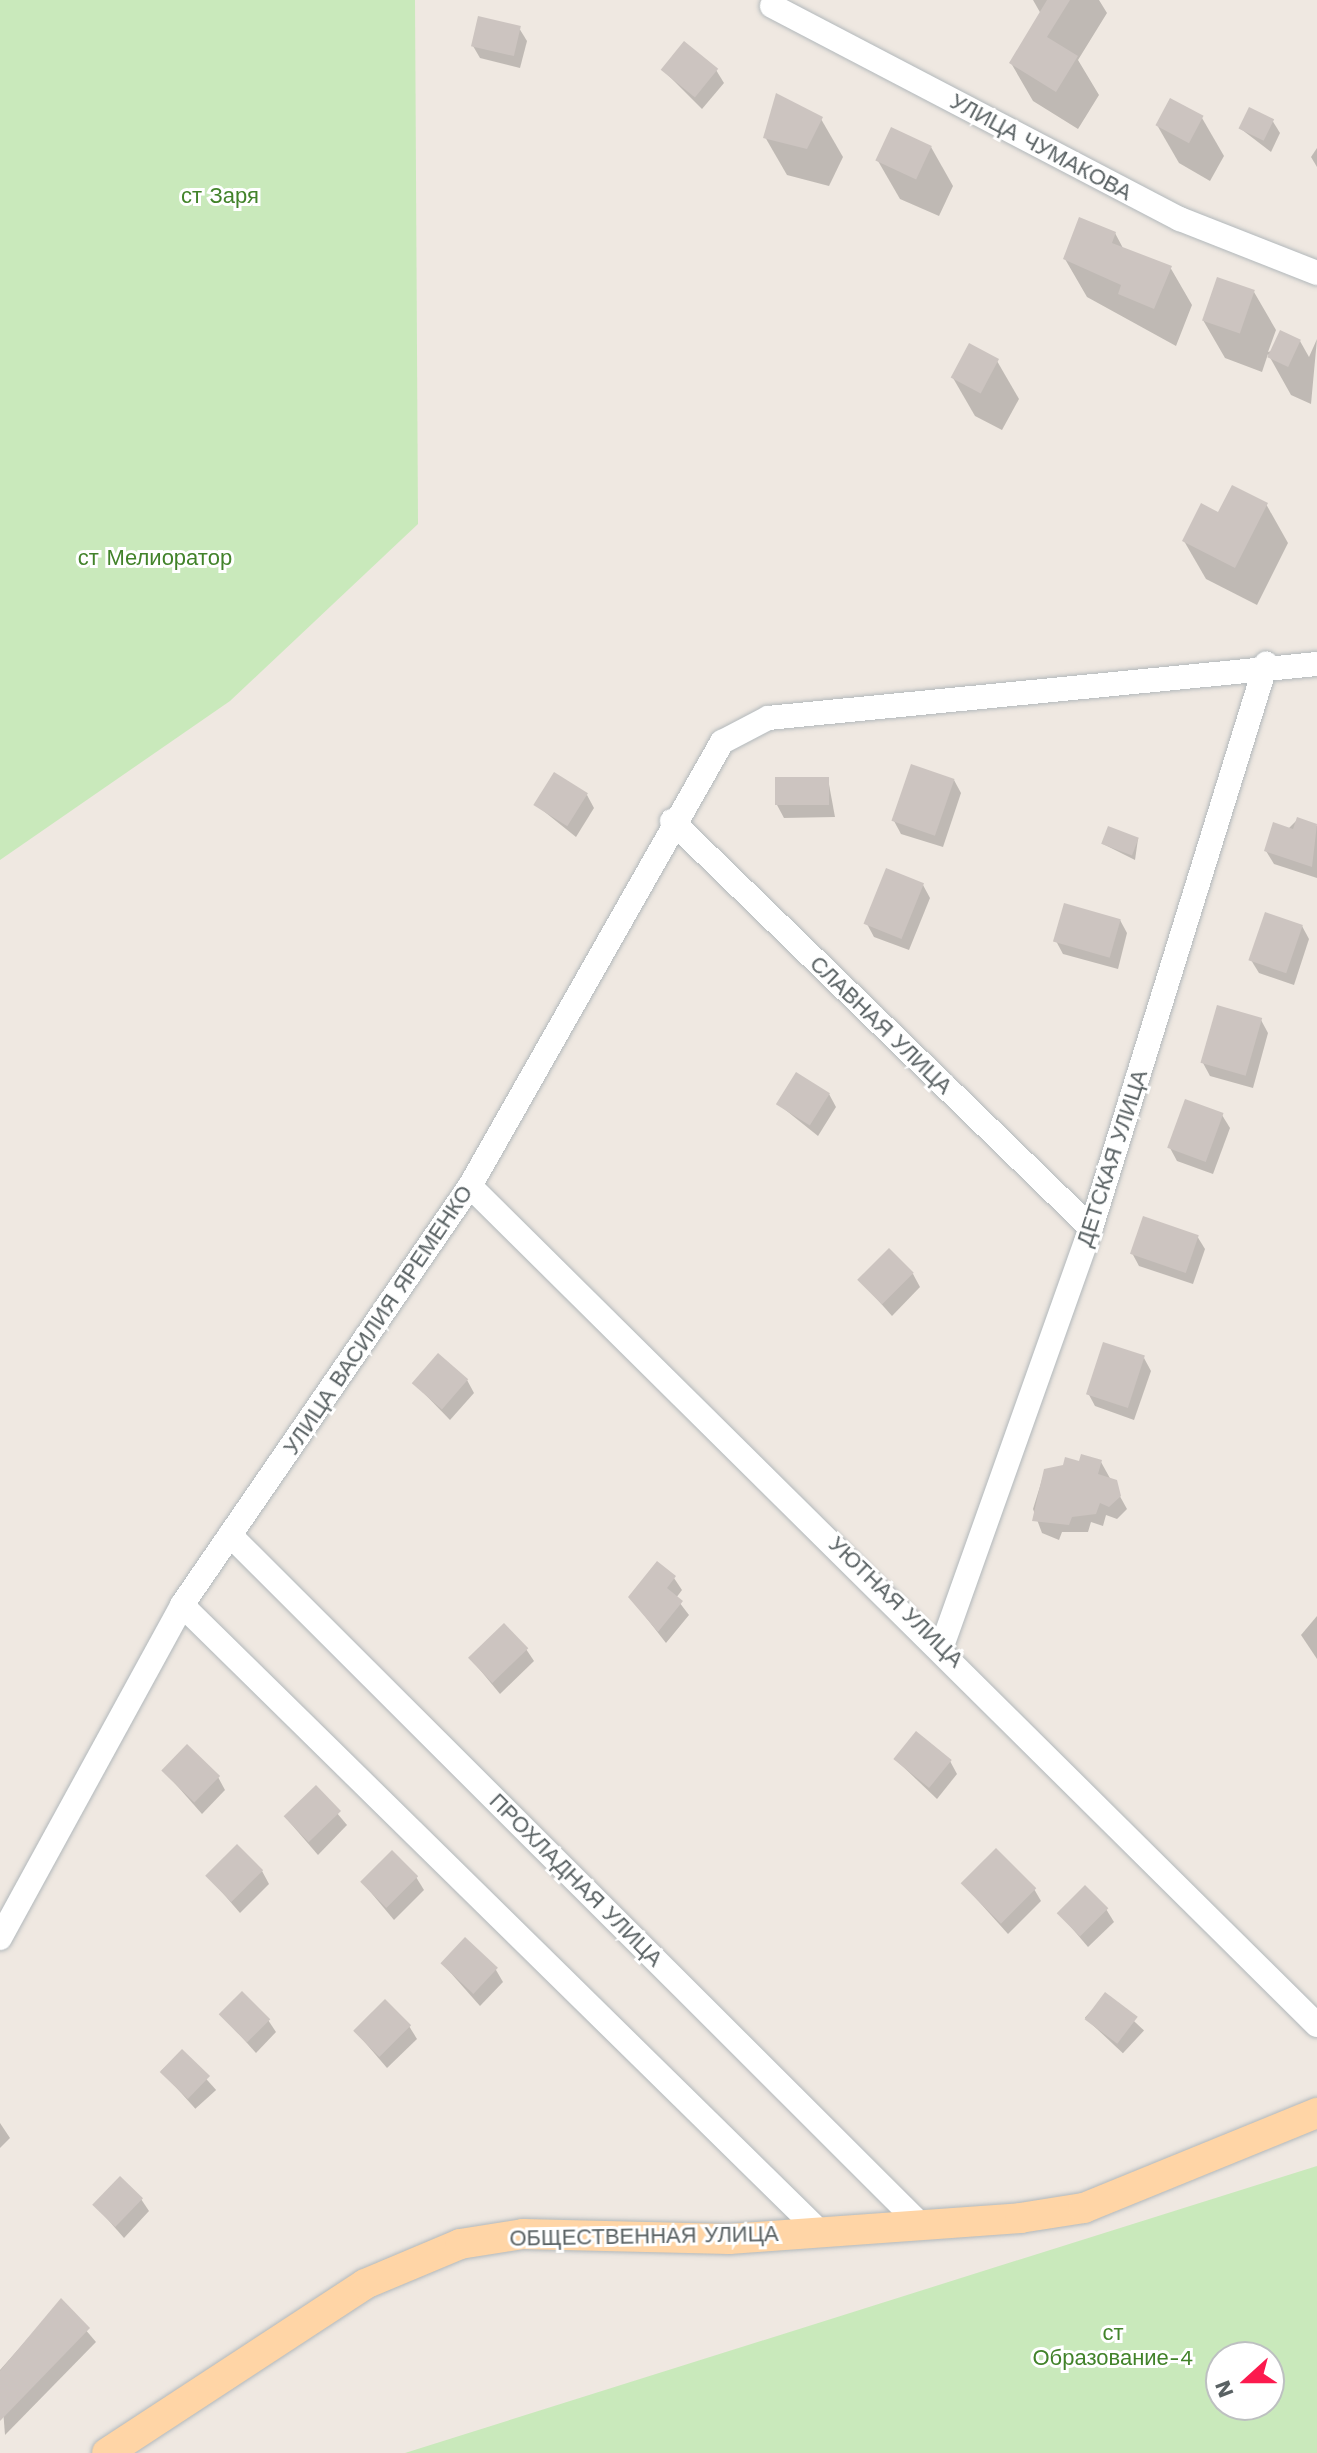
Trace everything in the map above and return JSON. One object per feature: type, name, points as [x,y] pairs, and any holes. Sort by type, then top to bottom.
[{"type":"main road","name":"ОБЩЕСТВЕННАЯ УЛИЦА","points":[[107,2453],[365,2284],[460,2244],[523,2234],[729,2239],[921,2225],[1084,2208],[1317,2113]]},
{"type":"street","name":"УЛИЦА ЧУМАКОВА","points":[[772,6],[1180,219],[1317,273]]},
{"type":"street","points":[[1266,664],[1317,664]]},
{"type":"street","name":"УЛИЦА ВАСИЛИЯ ЯРЕМЕНКО","points":[[0,1938],[182,1605],[470,1186],[672,821],[722,742],[768,718],[1266,664]]},
{"type":"street","name":"ДЕТСКАЯ УЛИЦА","points":[[942,1646],[1091,1228],[1266,664]]},
{"type":"street","name":"СЛАВНАЯ УЛИЦА","points":[[672,821],[1091,1228]]},
{"type":"street","name":"УЮТНАЯ УЛИЦА","points":[[470,1186],[942,1646],[1317,2025]]},
{"type":"street","name":"ПРОХЛАДНАЯ УЛИЦА","points":[[230,1535],[921,2225]]},
{"type":"street","points":[[182,1605],[820,2232]]},
{"type":"green space","points":[[0,0],[415,0],[418,524],[230,701],[0,860]]},
{"type":"green space","name":"ст Образование-4","points":[[1317,2166],[1317,2453],[405,2453]]},
{"type":"building","points":[[1047,0],[1070,0],[1047,37],[1078,56],[1056,92],[1009,63]]},
{"type":"building","points":[[478,16],[521,26],[514,56],[471,46]]},
{"type":"building","points":[[684,41],[718,69],[695,97],[661,70]]},
{"type":"building","points":[[776,93],[823,117],[807,149],[763,138]]},
{"type":"building","points":[[1170,98],[1204,116],[1189,143],[1155,125]]},
{"type":"building","points":[[1249,107],[1274,119],[1264,141],[1238,129]]},
{"type":"building","points":[[891,127],[932,146],[916,180],[875,161]]},
{"type":"building","points":[[1079,217],[1116,232],[1112,243],[1172,266],[1154,309],[1118,294],[1121,285],[1063,259]]},
{"type":"building","points":[[1217,277],[1255,290],[1240,334],[1202,320]]},
{"type":"building","points":[[1280,330],[1301,340],[1288,367],[1267,357]]},
{"type":"building","points":[[969,343],[999,359],[981,393],[951,377]]},
{"type":"building","points":[[1232,485],[1268,503],[1235,568],[1182,541],[1201,503],[1218,512]]},
{"type":"building","points":[[911,764],[954,779],[935,836],[891,821]]},
{"type":"building","points":[[554,772],[588,793],[567,826],[533,805]]},
{"type":"building","points":[[775,777],[829,777],[829,805],[775,805]]},
{"type":"building","points":[[1297,817],[1317,824],[1312,867],[1264,851],[1273,822],[1293,829]]},
{"type":"building","points":[[1108,826],[1139,838],[1132,856],[1101,844]]},
{"type":"building","points":[[886,868],[924,883],[902,939],[864,924]]},
{"type":"building","points":[[1064,903],[1121,919],[1110,958],[1053,941]]},
{"type":"building","points":[[1265,912],[1303,925],[1286,973],[1248,960]]},
{"type":"building","points":[[1217,1005],[1262,1018],[1246,1076],[1200,1063]]},
{"type":"building","points":[[796,1072],[830,1093],[810,1125],[776,1104]]},
{"type":"building","points":[[1185,1099],[1224,1113],[1206,1162],[1167,1148]]},
{"type":"building","points":[[1143,1216],[1199,1235],[1186,1273],[1130,1254]]},
{"type":"building","points":[[889,1248],[914,1273],[882,1305],[857,1280]]},
{"type":"building","points":[[1103,1342],[1145,1356],[1128,1408],[1086,1394]]},
{"type":"building","points":[[438,1353],[468,1379],[442,1409],[412,1383]]},
{"type":"building","points":[[1081,1454],[1102,1460],[1098,1474],[1117,1480],[1121,1496],[1109,1507],[1100,1503],[1096,1514],[1072,1517],[1069,1525],[1032,1521],[1044,1469],[1063,1465],[1065,1457],[1079,1461]]},
{"type":"building","points":[[657,1561],[676,1576],[667,1588],[683,1601],[658,1632],[628,1597]]},
{"type":"building","points":[[504,1623],[528,1648],[492,1683],[468,1658]]},
{"type":"building","points":[[916,1731],[952,1760],[929,1788],[893,1759]]},
{"type":"building","points":[[187,1744],[220,1776],[194,1803],[161,1771]]},
{"type":"building","points":[[316,1785],[341,1811],[309,1842],[284,1816]]},
{"type":"building","points":[[237,1844],[263,1870],[231,1902],[205,1876]]},
{"type":"building","points":[[996,1848],[1036,1888],[1001,1924],[961,1883]]},
{"type":"building","points":[[392,1850],[418,1876],[386,1908],[360,1882]]},
{"type":"building","points":[[1085,1885],[1108,1908],[1080,1937],[1057,1913]]},
{"type":"building","points":[[465,1937],[498,1968],[473,1994],[440,1963]]},
{"type":"building","points":[[242,1991],[270,2019],[247,2043],[219,2014]]},
{"type":"building","points":[[1105,1992],[1138,2017],[1117,2044],[1085,2019]]},
{"type":"building","points":[[385,1999],[411,2025],[379,2057],[353,2031]]},
{"type":"building","points":[[182,2049],[210,2076],[188,2099],[160,2072]]},
{"type":"building","points":[[120,2176],[143,2198],[115,2227],[92,2205]]},
{"type":"building","points":[[61,2298],[90,2328],[0,2421],[0,2371]]},
{"type":"park label","name":"ст Заря","points":[[220,196]]},
{"type":"park label","name":"ст Мелиоратор","points":[[155,558]]}]
